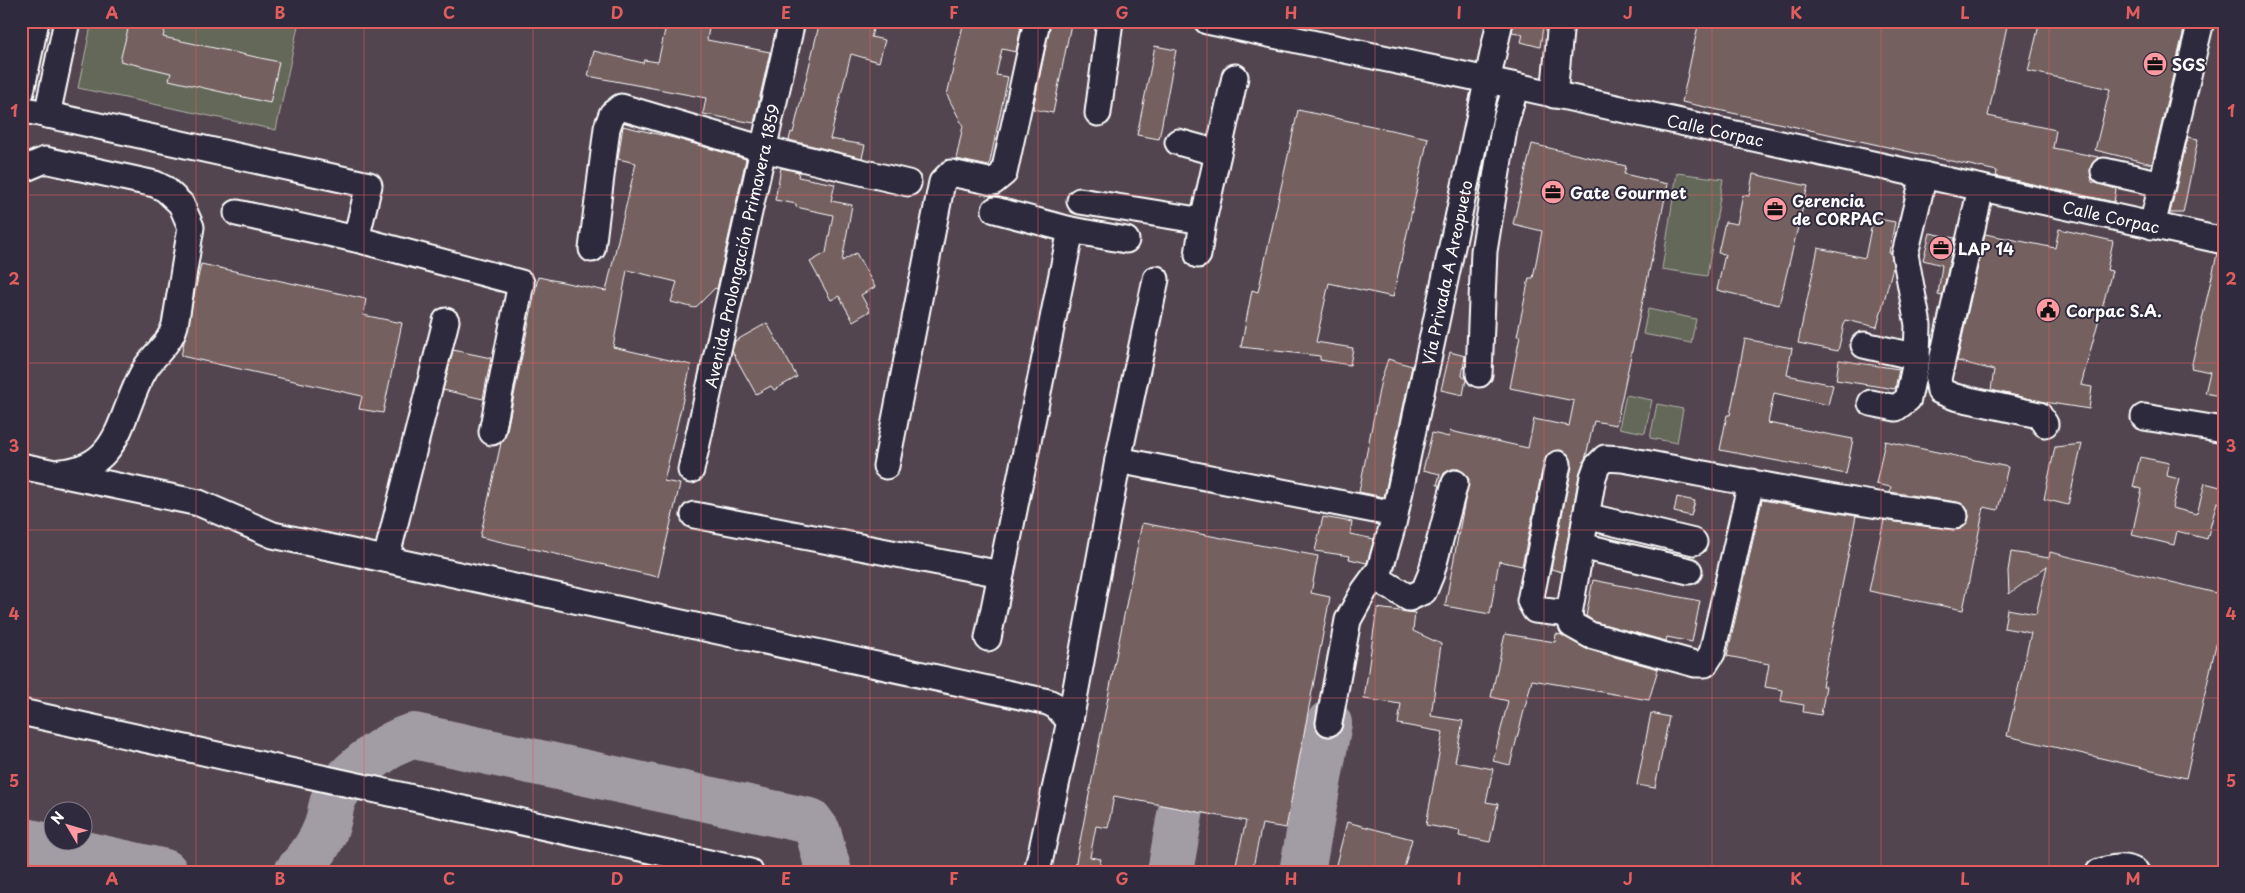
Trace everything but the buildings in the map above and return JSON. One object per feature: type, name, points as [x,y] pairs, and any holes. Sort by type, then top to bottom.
[{"type":"lane","points":[[21,92],[36,21]]},
{"type":"lane","points":[[47,115],[67,21]]},
{"type":"lane","name":"Avenida Prolongación Primavera 1859","points":[[691,470],[792,21]]},
{"type":"lane","points":[[886,466],[942,182],[951,173],[993,182],[1004,173],[1037,21]]},
{"type":"lane","points":[[1098,113],[1110,21]]},
{"type":"lane","name":"Calle Corpac","points":[[1207,21],[1516,86],[2224,241]]},
{"type":"lane","name":"Vía Privada A Areopueto","points":[[1329,723],[1348,620],[1384,561],[1500,21]]},
{"type":"lane","points":[[1554,95],[1561,21]]},
{"type":"lane","points":[[2152,226],[2201,21]]},
{"type":"lane","points":[[1198,255],[1203,221],[1235,77]]},
{"type":"lane","points":[[1479,374],[1484,251],[1505,123],[1516,86]]},
{"type":"lane","points":[[592,249],[607,128],[612,114],[621,107],[763,149],[908,183]]},
{"type":"lane","points":[[21,109],[369,186],[356,239]]},
{"type":"lane","points":[[1178,142],[1218,153]]},
{"type":"lane","points":[[21,170],[45,160],[155,184],[172,194],[181,204],[191,227],[173,333],[170,340],[145,369],[135,388],[114,441],[108,449],[83,468],[48,472]]},
{"type":"lane","points":[[2104,171],[2162,184]]},
{"type":"lane","points":[[1871,403],[1896,408],[1908,400],[1917,357],[1918,325],[1905,254],[1924,175]]},
{"type":"lane","points":[[1981,188],[1938,379],[1940,391],[1955,397],[2038,415],[2045,424]]},
{"type":"lane","points":[[1080,201],[1203,221]]},
{"type":"lane","points":[[995,210],[1071,230],[1126,240]]},
{"type":"lane","points":[[237,213],[356,239],[521,283],[492,432]]},
{"type":"lane","points":[[988,638],[1071,230]]},
{"type":"lane","points":[[1037,872],[1070,720],[1118,460],[1156,279]]},
{"type":"lane","points":[[386,559],[446,321]]},
{"type":"lane","points":[[1864,345],[1917,357]]},
{"type":"lane","points":[[2144,418],[2224,430]]},
{"type":"lane","points":[[108,449],[105,465],[107,474],[113,483],[122,487]]},
{"type":"lane","points":[[1751,482],[1712,653],[1705,664],[1695,664],[1590,635],[1572,625],[1569,614],[1586,516],[1597,466],[1605,458],[1622,459],[1751,482],[1777,490],[1955,516]]},
{"type":"lane","points":[[1118,460],[1394,519]]},
{"type":"lane","points":[[1558,464],[1530,601],[1536,610],[1569,614]]},
{"type":"lane","points":[[21,466],[199,502],[273,535],[1048,702],[1056,706],[1070,720]]},
{"type":"lane","points":[[1375,577],[1409,598],[1424,591],[1431,574],[1455,483]]},
{"type":"lane","points":[[694,515],[1001,574]]},
{"type":"lane","points":[[1586,516],[1694,542]]},
{"type":"lane","points":[[1647,562],[1653,532]]},
{"type":"lane","points":[[1581,546],[1689,571]]},
{"type":"lane","points":[[21,712],[750,872]]},
{"type":"lane","points":[[2098,872],[2120,868],[2130,868],[2136,872]]},
{"type":"shaded area","points":[[21,21],[2224,21],[2224,872],[21,872]]},
{"type":"green space","points":[[92,21],[299,21],[276,130],[78,88]]},
{"type":"green space","points":[[1677,173],[1723,179],[1707,276],[1662,269]]},
{"type":"green space","points":[[1648,309],[1696,319],[1691,343],[1643,334]]},
{"type":"green space","points":[[1626,395],[1652,400],[1645,433],[1619,428]]},
{"type":"green space","points":[[1657,404],[1683,409],[1677,443],[1650,438]]},
{"type":"taxiway","points":[[1302,872],[1329,723]]},
{"type":"taxiway","points":[[297,872],[321,840],[334,798],[347,779],[381,752],[404,739],[414,736],[810,821],[818,832],[829,872]]},
{"type":"taxiway","points":[[1170,872],[1181,809]]},
{"type":"taxiway","points":[[21,840],[165,872]]},
{"type":"place","name":"SGS","points":[[2155,64]]},
{"type":"place","name":"Gate Gourmet","points":[[1553,192]]},
{"type":"place","name":"Gerencia de CORPAC","points":[[1775,209]]},
{"type":"place","name":"LAP 14","points":[[1941,248]]},
{"type":"place","name":"Corpac S.A.","points":[[2048,310]]}]
